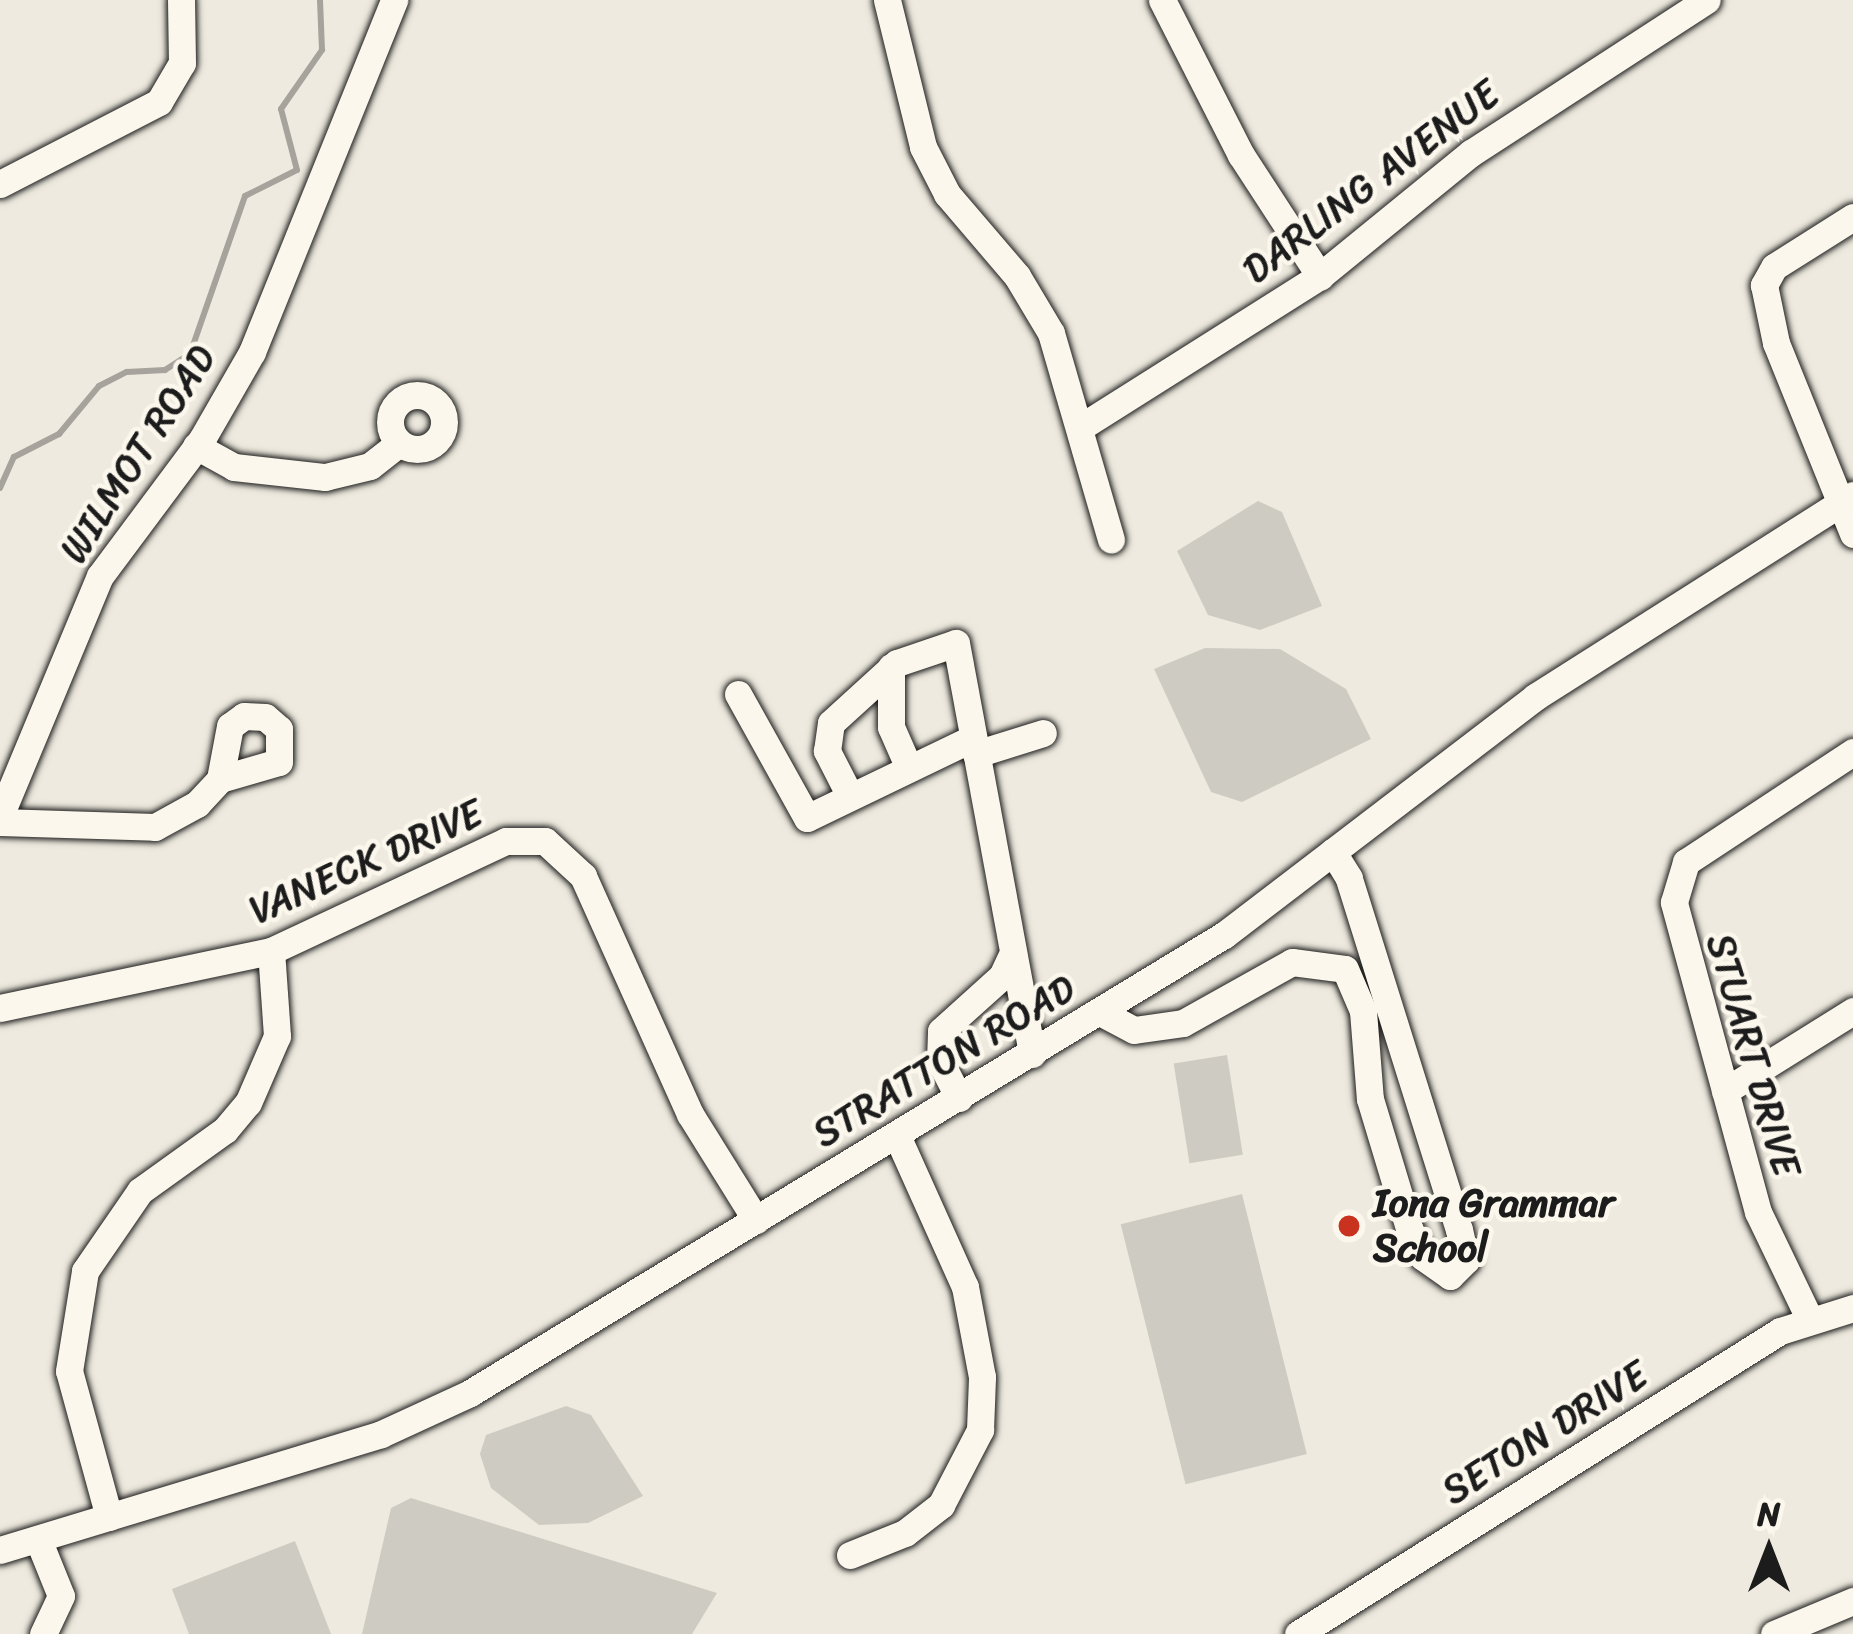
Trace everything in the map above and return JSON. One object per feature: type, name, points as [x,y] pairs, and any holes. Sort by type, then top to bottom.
[{"type":"street","points":[[0,184],[159,102],[182,63],[181,0]]},
{"type":"street","name":"WILMOT ROAD","points":[[0,819],[100,576],[201,439],[252,352],[394,0]]},
{"type":"street","points":[[887,0],[932,166],[1035,302],[1082,427],[1112,539]]},
{"type":"street","points":[[1162,0],[1241,155],[1321,276]]},
{"type":"street","name":"DARLING AVENUE","points":[[1082,427],[1321,276],[1471,154],[1707,0]]},
{"type":"street","points":[[1853,217],[1774,268],[1764,285],[1776,343],[1846,499],[1853,534]]},
{"type":"street","points":[[201,439],[255,466],[344,475],[399,443]]},
{"type":"street","name":"STRATTON ROAD","points":[[0,1550],[415,1421],[897,1136],[1224,935],[1535,697],[1846,499]]},
{"type":"street","points":[[850,796],[827,751],[831,724],[891,667],[922,649],[956,643],[1032,1054]]},
{"type":"street","points":[[891,667],[891,727],[910,769]]},
{"type":"street","points":[[738,694],[807,818],[910,769],[975,746],[1043,733]]},
{"type":"street","name":"STUART DRIVE","points":[[1808,1316],[1772,1251],[1674,924],[1678,877],[1714,840],[1853,752]]},
{"type":"street","points":[[0,819],[155,827],[197,804],[220,779]]},
{"type":"street","name":"VANECK DRIVE","points":[[0,1008],[271,951],[506,841],[532,838],[559,848],[583,876],[690,1114],[756,1220]]},
{"type":"street","points":[[1100,1012],[1134,1030],[1183,1023],[1274,969],[1322,960],[1354,980],[1386,1047],[1466,1253],[1450,1276],[1423,1257],[1409,1228],[1370,1099],[1386,1047],[1349,878],[1333,852]]},
{"type":"street","points":[[109,1517],[69,1371],[85,1271],[140,1190],[225,1130],[248,1103],[277,1036],[271,951]]},
{"type":"street","points":[[959,1098],[940,1060],[940,1031],[1002,976],[1011,957]]},
{"type":"street","points":[[1725,1091],[1853,1011]]},
{"type":"street","points":[[850,1555],[905,1533],[941,1505],[974,1447],[983,1403],[965,1287],[897,1136]]},
{"type":"street","name":"SETON DRIVE","points":[[1298,1634],[1808,1316],[1848,1300]]},
{"type":"street","points":[[38,1539],[61,1596],[43,1634]]},
{"type":"street","points":[[1774,1634],[1853,1601]]},
{"type":"shaded area","points":[[1258,501],[1282,512],[1322,606],[1260,630],[1208,615],[1177,551]]},
{"type":"shaded area","points":[[1205,648],[1280,649],[1346,689],[1371,739],[1242,802],[1211,792],[1154,669]]},
{"type":"shaded area","points":[[1227,1055],[1243,1155],[1189,1163],[1174,1063]]},
{"type":"shaded area","points":[[1242,1194],[1307,1454],[1186,1484],[1121,1224]]},
{"type":"shaded area","points":[[566,1406],[591,1415],[643,1496],[588,1523],[539,1525],[491,1488],[480,1454],[486,1435]]},
{"type":"shaded area","points":[[411,1498],[717,1593],[692,1634],[362,1634],[391,1508]]},
{"type":"shaded area","points":[[295,1541],[331,1634],[189,1634],[172,1589]]},
{"type":"waterway","points":[[0,488],[14,457],[59,434],[99,386],[127,372],[165,370],[190,354],[245,196],[297,170],[281,109],[322,50],[320,0]]},
{"type":"place","name":"Iona Grammar School","points":[[1349,1226]]}]
